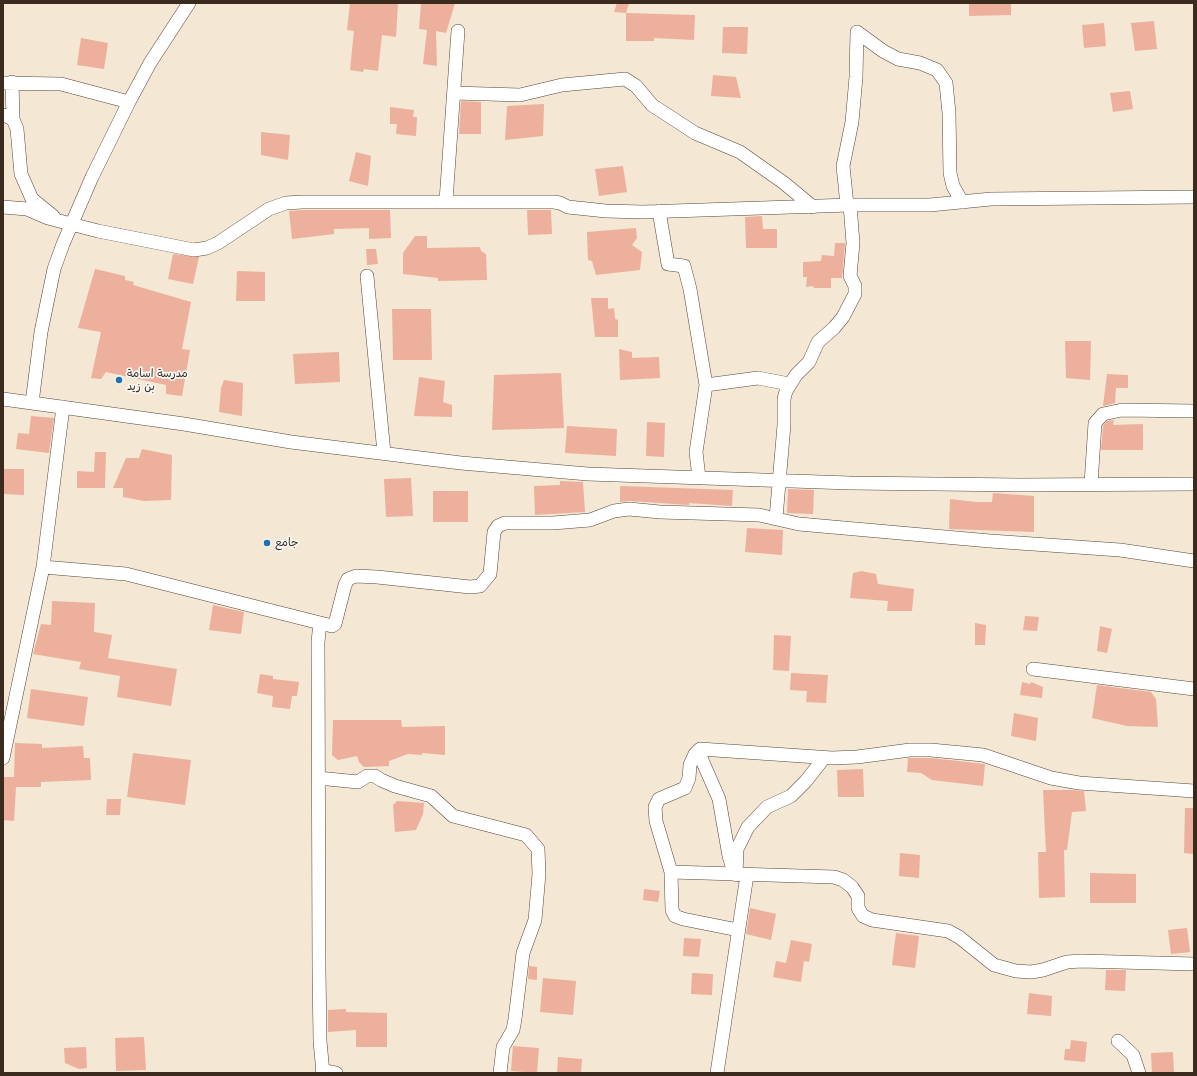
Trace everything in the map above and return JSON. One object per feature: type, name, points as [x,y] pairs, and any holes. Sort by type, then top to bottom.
[{"type":"street","points":[[32,403],[41,332],[54,269],[92,177],[129,102],[150,63],[189,3]]},
{"type":"street","points":[[446,201],[458,30]]},
{"type":"street","points":[[776,518],[784,399],[789,384],[809,362],[818,342],[834,328],[855,294],[855,286],[850,276],[853,243],[844,166],[852,122],[856,77],[857,32],[883,51],[893,56],[920,63],[937,70],[946,83],[949,113],[950,173],[954,186],[962,202]]},
{"type":"street","points":[[454,93],[520,95],[562,85],[625,79],[636,86],[652,105],[695,133],[740,152],[784,183],[813,207]]},
{"type":"street","points":[[58,220],[32,198],[21,174],[17,129],[8,117],[8,82],[61,84],[129,102]]},
{"type":"street","points":[[3,207],[27,210],[72,224],[146,241],[194,250],[207,248],[218,243],[269,209],[286,203],[344,201],[554,202],[568,207],[606,211],[659,211],[849,205],[930,205],[991,199],[1194,197]]},
{"type":"street","points":[[659,211],[668,264],[684,266],[690,289],[706,385],[696,452],[699,478]]},
{"type":"street","points":[[367,276],[384,454]]},
{"type":"street","points":[[706,385],[758,378],[789,384]]},
{"type":"street","points":[[3,399],[184,424],[291,442],[384,454],[461,463],[588,474],[1020,485],[1194,484]]},
{"type":"street","points":[[3,758],[8,707],[43,567],[63,407]]},
{"type":"street","points":[[1091,484],[1095,423],[1103,414],[1122,410],[1194,411]]},
{"type":"street","points":[[43,567],[126,574],[334,626],[344,585],[348,579],[356,576],[411,579],[470,587],[480,586],[490,574],[494,532],[498,526],[505,523],[553,523],[590,520],[614,511],[629,508],[660,512],[759,515],[799,524],[990,541],[1120,550],[1194,561]]},
{"type":"street","points":[[320,623],[318,642],[318,970],[320,1041],[322,1072],[336,1073]]},
{"type":"street","points":[[1033,669],[1194,689]]},
{"type":"street","points":[[738,930],[683,919],[675,916],[672,910],[672,872],[656,821],[654,807],[659,799],[685,788],[689,778],[690,765],[695,754],[700,749],[711,748],[824,758],[857,757],[891,752],[931,750],[983,755],[1051,778],[1079,783],[1194,791]]},
{"type":"street","points":[[698,751],[718,799],[729,856],[741,875]]},
{"type":"street","points":[[717,1073],[738,930],[741,875],[737,849],[748,827],[767,807],[791,796],[806,781],[824,758]]},
{"type":"street","points":[[318,778],[358,782],[367,776],[375,776],[395,786],[431,796],[453,816],[526,835],[538,849],[539,874],[535,920],[523,953],[513,1030],[503,1047],[500,1073]]},
{"type":"street","points":[[672,872],[834,877],[843,880],[852,887],[858,896],[858,908],[863,916],[872,920],[948,931],[959,937],[994,964],[1004,968],[1031,972],[1043,970],[1067,962],[1081,961],[1194,964]]},
{"type":"street","points":[[1118,1041],[1133,1055],[1139,1073]]},
{"type":"building","points":[[350,3],[398,3],[396,37],[382,35],[378,71],[364,69],[363,72],[350,70],[354,31],[347,30]]},
{"type":"building","points":[[421,3],[455,3],[446,33],[436,31],[437,66],[423,64],[427,30],[419,29]]},
{"type":"building","points":[[617,3],[629,3],[626,13],[614,12]]},
{"type":"building","points":[[969,3],[1011,3],[1011,15],[969,16]]},
{"type":"building","points":[[626,13],[695,15],[694,40],[654,38],[654,41],[626,41]]},
{"type":"building","points":[[1154,21],[1157,49],[1135,51],[1131,23]]},
{"type":"building","points":[[1104,23],[1106,46],[1084,48],[1082,25]]},
{"type":"building","points":[[723,27],[748,27],[747,54],[722,53]]},
{"type":"building","points":[[81,38],[108,43],[104,69],[77,65]]},
{"type":"building","points":[[713,75],[736,77],[741,98],[711,96]]},
{"type":"building","points":[[1130,91],[1133,109],[1113,112],[1110,93]]},
{"type":"building","points":[[461,101],[481,102],[481,134],[459,134]]},
{"type":"building","points":[[544,104],[543,136],[505,140],[507,106]]},
{"type":"building","points":[[390,107],[414,110],[413,117],[417,117],[416,136],[396,134],[397,124],[390,124]]},
{"type":"building","points":[[261,132],[290,135],[288,160],[261,155]]},
{"type":"building","points":[[356,152],[371,156],[368,186],[349,181]]},
{"type":"building","points":[[623,166],[627,192],[599,196],[595,169]]},
{"type":"building","points":[[390,210],[391,238],[369,239],[369,228],[334,229],[334,234],[292,239],[289,211]]},
{"type":"building","points":[[527,210],[551,210],[552,234],[528,235]]},
{"type":"building","points":[[762,216],[763,229],[777,229],[777,248],[746,248],[745,217]]},
{"type":"building","points":[[636,228],[637,238],[632,245],[642,252],[640,270],[596,275],[592,261],[588,260],[587,232]]},
{"type":"building","points":[[415,236],[427,236],[427,248],[480,247],[481,251],[486,254],[487,280],[438,281],[438,278],[403,274],[403,253]]},
{"type":"building","points":[[835,243],[845,243],[842,278],[831,278],[831,288],[814,288],[813,286],[806,287],[807,277],[803,277],[803,262],[821,261],[822,255],[834,256]]},
{"type":"building","points":[[366,249],[376,249],[378,264],[367,265]]},
{"type":"building","points":[[173,254],[199,257],[193,284],[168,279]]},
{"type":"building","points":[[95,269],[125,276],[125,280],[134,282],[133,285],[191,302],[182,349],[190,350],[182,396],[166,394],[166,385],[106,372],[101,379],[91,378],[101,332],[78,328]]},
{"type":"building","points":[[237,271],[265,272],[265,301],[236,301]]},
{"type":"building","points":[[591,298],[608,298],[608,309],[614,308],[615,319],[618,320],[618,337],[595,337]]},
{"type":"building","points":[[392,309],[431,309],[432,360],[393,360]]},
{"type":"building","points":[[1065,341],[1091,341],[1090,380],[1066,378]]},
{"type":"building","points":[[619,349],[632,352],[632,358],[659,357],[660,378],[620,380]]},
{"type":"building","points":[[339,352],[340,382],[295,384],[293,354]]},
{"type":"building","points":[[561,373],[564,428],[492,430],[494,375]]},
{"type":"building","points":[[1107,374],[1128,375],[1128,388],[1116,388],[1115,403],[1103,406]]},
{"type":"building","points":[[419,377],[445,381],[443,402],[452,405],[452,417],[414,416]]},
{"type":"building","points":[[224,380],[243,383],[242,416],[219,412],[221,388]]},
{"type":"building","points":[[31,416],[54,418],[49,453],[16,449],[18,433],[29,434]]},
{"type":"building","points":[[1114,420],[1113,425],[1143,424],[1143,450],[1101,450],[1103,426],[1107,421]]},
{"type":"building","points":[[647,422],[665,423],[664,457],[646,456]]},
{"type":"building","points":[[567,426],[617,429],[616,456],[565,453]]},
{"type":"building","points":[[142,449],[172,455],[171,500],[144,501],[123,497],[123,488],[113,488],[126,458],[139,458]]},
{"type":"building","points":[[95,452],[106,452],[105,488],[77,488],[77,471],[94,472]]},
{"type":"building","points":[[3,469],[24,469],[24,495],[3,494]]},
{"type":"building","points":[[411,478],[413,516],[386,517],[384,479]]},
{"type":"building","points":[[560,481],[583,482],[585,512],[535,515],[534,486],[560,485]]},
{"type":"building","points":[[620,486],[733,490],[732,506],[689,503],[689,505],[630,501],[620,502]]},
{"type":"building","points":[[788,489],[814,490],[813,514],[787,513]]},
{"type":"building","points":[[433,491],[468,491],[468,522],[433,522]]},
{"type":"building","points":[[993,493],[1034,496],[1034,532],[949,529],[950,499],[992,502]]},
{"type":"building","points":[[747,528],[783,530],[782,555],[745,552]]},
{"type":"building","points":[[861,571],[876,574],[878,584],[914,589],[912,611],[887,611],[888,601],[850,598],[853,573]]},
{"type":"building","points":[[52,601],[95,603],[94,632],[112,635],[108,658],[177,669],[171,706],[117,697],[120,676],[79,669],[81,662],[33,654],[41,624],[51,625]]},
{"type":"building","points":[[213,605],[244,612],[241,634],[209,630]]},
{"type":"building","points":[[1025,616],[1039,617],[1037,631],[1023,630]]},
{"type":"building","points":[[975,623],[986,625],[985,645],[975,645]]},
{"type":"building","points":[[1100,626],[1112,629],[1107,653],[1097,651]]},
{"type":"building","points":[[774,635],[791,636],[789,671],[773,670]]},
{"type":"building","points":[[791,673],[828,675],[826,703],[806,702],[807,691],[790,690]]},
{"type":"building","points":[[260,674],[273,676],[273,679],[299,682],[297,696],[292,696],[290,709],[272,707],[273,696],[257,693]]},
{"type":"building","points":[[1022,682],[1030,684],[1031,682],[1043,687],[1042,698],[1020,695]]},
{"type":"building","points":[[1097,685],[1151,692],[1156,699],[1158,727],[1127,726],[1092,718]]},
{"type":"building","points":[[31,689],[88,697],[84,726],[27,718]]},
{"type":"building","points":[[1014,713],[1038,718],[1036,741],[1011,736]]},
{"type":"building","points":[[333,720],[401,720],[402,727],[445,726],[445,755],[422,753],[422,755],[408,754],[389,761],[389,766],[364,767],[359,762],[357,756],[338,760],[332,755]]},
{"type":"building","points":[[15,743],[42,744],[42,748],[83,746],[84,758],[90,758],[91,780],[41,782],[41,787],[16,787],[14,821],[3,820],[3,777],[14,777]]},
{"type":"building","points":[[133,753],[191,760],[185,805],[127,797]]},
{"type":"building","points":[[908,758],[931,758],[985,764],[983,786],[932,780],[921,773],[907,772]]},
{"type":"building","points":[[863,769],[864,797],[838,797],[837,770]]},
{"type":"building","points":[[1043,790],[1084,791],[1086,811],[1072,812],[1067,850],[1064,850],[1065,897],[1039,898],[1038,852],[1046,852]]},
{"type":"building","points":[[107,799],[121,799],[120,815],[106,815]]},
{"type":"building","points":[[397,801],[424,803],[423,814],[416,830],[395,832],[393,805]]},
{"type":"building","points":[[1185,808],[1194,808],[1194,854],[1184,853]]},
{"type":"building","points":[[900,853],[920,855],[919,878],[899,876]]},
{"type":"building","points":[[1090,873],[1136,874],[1136,903],[1090,903]]},
{"type":"building","points":[[644,889],[660,891],[658,902],[643,900]]},
{"type":"building","points":[[750,908],[776,914],[771,940],[746,934]]},
{"type":"building","points":[[1187,928],[1190,952],[1171,954],[1168,930]]},
{"type":"building","points":[[896,933],[919,936],[915,968],[892,965]]},
{"type":"building","points":[[684,938],[701,939],[699,957],[683,956]]},
{"type":"building","points":[[791,940],[812,944],[809,962],[804,961],[801,982],[773,977],[776,961],[786,963]]},
{"type":"building","points":[[529,966],[537,967],[537,980],[528,979]]},
{"type":"building","points":[[1106,970],[1126,970],[1125,991],[1105,990]]},
{"type":"building","points":[[692,973],[713,974],[712,995],[691,994]]},
{"type":"building","points":[[543,978],[576,981],[573,1015],[540,1012]]},
{"type":"building","points":[[1029,993],[1052,996],[1051,1016],[1027,1014]]},
{"type":"building","points":[[346,1009],[346,1012],[387,1013],[387,1047],[356,1047],[356,1030],[328,1032],[328,1010]]},
{"type":"building","points":[[144,1037],[146,1070],[116,1071],[115,1038]]},
{"type":"building","points":[[1071,1040],[1087,1042],[1085,1062],[1064,1060],[1065,1049],[1070,1049]]},
{"type":"building","points":[[513,1046],[539,1048],[537,1073],[511,1071]]},
{"type":"building","points":[[86,1047],[87,1068],[79,1069],[65,1063],[64,1048]]},
{"type":"building","points":[[1173,1052],[1174,1073],[1152,1073],[1151,1053]]},
{"type":"building","points":[[558,1057],[582,1059],[581,1073],[557,1073]]},
{"type":"place","name":"مدرسة اسامة بن زيد","points":[[119,380]]},
{"type":"place","name":"جامع","points":[[267,543]]}]
